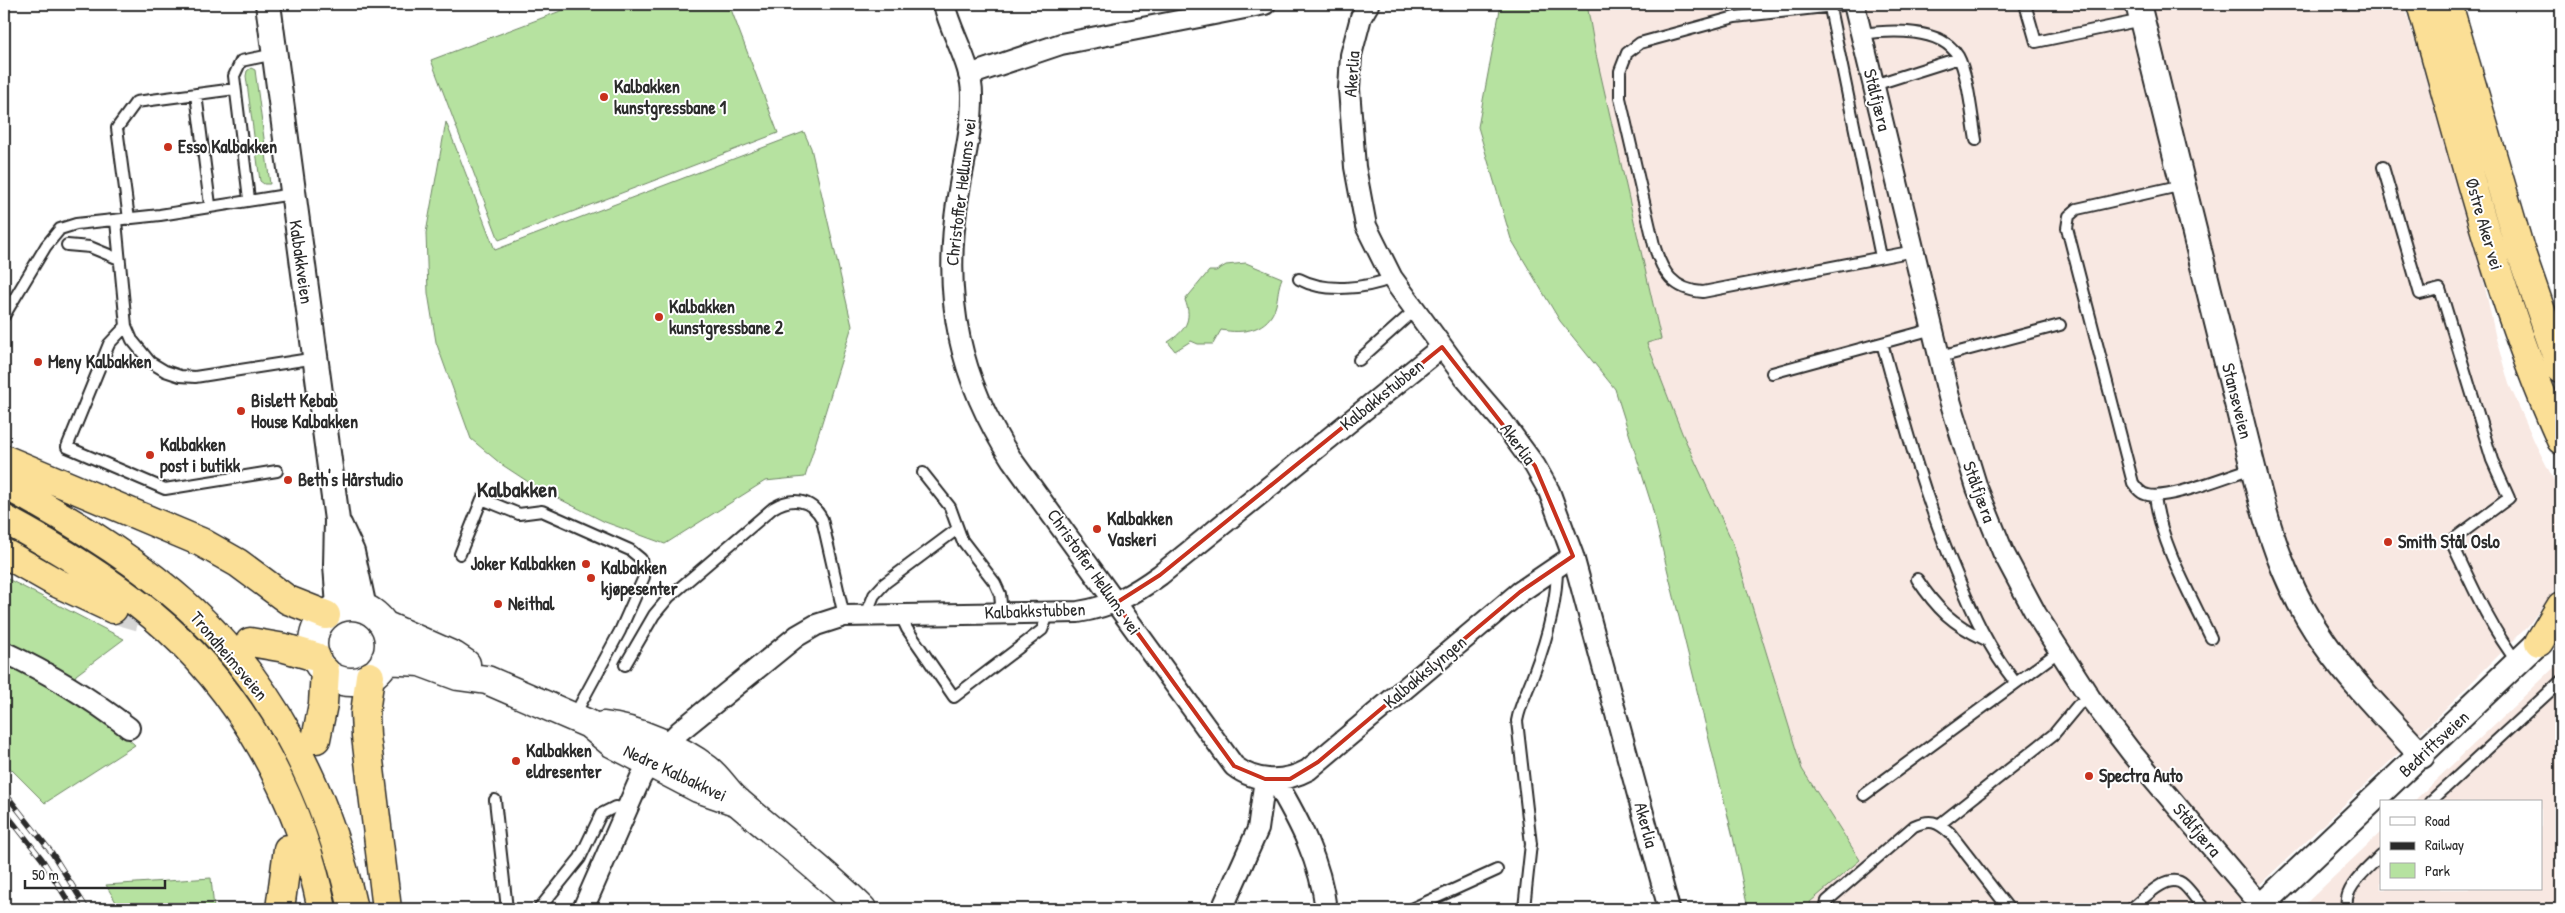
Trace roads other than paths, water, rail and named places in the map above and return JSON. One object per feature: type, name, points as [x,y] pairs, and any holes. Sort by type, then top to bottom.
[{"type":"highway","name":"Østre Aker vei","points":[[2421,4],[2505,294],[2530,366],[2561,440]]},
{"type":"highway","name":"Østre Aker vei","points":[[2448,4],[2520,250],[2561,369]]},
{"type":"highway","points":[[4,459],[208,545],[238,563],[288,600],[353,614]]},
{"type":"highway","name":"Trondheimsveien","points":[[4,484],[64,517],[135,564],[201,620],[246,671],[293,740],[308,769],[338,847],[353,909]]},
{"type":"highway","name":"Trondheimsveien","points":[[4,519],[52,546],[130,599],[154,617],[208,672],[247,724],[284,791],[307,851],[322,909]]},
{"type":"highway","points":[[4,553],[55,582],[113,608]]},
{"type":"highway","points":[[2550,635],[2561,606]]},
{"type":"highway","points":[[250,642],[302,652],[320,664],[323,704],[316,740]]},
{"type":"highway","points":[[378,668],[365,713],[366,736],[387,909]]},
{"type":"highway","points":[[280,909],[288,849]]},
{"type":"main road","points":[[353,614],[388,636],[389,648],[378,668],[361,680],[342,680],[320,664],[313,646],[314,634],[353,614]]},
{"type":"main road","name":"Nedre Kalbakkvei","points":[[353,614],[454,656],[487,680],[581,721],[620,727],[658,754],[709,770],[738,802],[803,854],[862,909]]},
{"type":"main road","name":"Nedre Kalbakkvei","points":[[378,668],[420,662],[458,676],[487,680]]},
{"type":"street","name":"Kalbakkveien","points":[[268,4],[337,520],[352,552],[353,614]]},
{"type":"street","name":"Christoffer Hellums vei","points":[[944,4],[969,75],[972,93],[971,112],[951,250],[952,290],[958,341],[974,390],[994,432],[1012,460],[1227,757],[1240,770],[1270,780]]},
{"type":"street","points":[[969,75],[1061,44],[1265,4]]},
{"type":"street","name":"Akerlia","points":[[1367,4],[1361,17],[1351,55],[1349,89],[1352,138],[1358,189],[1364,218],[1374,244],[1392,278],[1442,347],[1535,466],[1558,512],[1565,561],[1669,909]]},
{"type":"street","name":"Stålfjæra","points":[[1853,4],[1966,458],[1988,519],[2020,585],[2058,652],[2090,698],[2131,752],[2262,908]]},
{"type":"street","name":"Stanseveien","points":[[2140,12],[2253,468],[2275,548],[2312,624],[2342,666],[2422,756]]},
{"type":"street","name":"Kalbakkstubben","points":[[658,754],[797,636],[816,625],[844,616],[1078,612],[1116,603],[1139,591],[1160,575],[1442,347]]},
{"type":"street","name":"Kalbakkslyngen","points":[[1270,780],[1297,776],[1313,766],[1520,592],[1565,561]]},
{"type":"street","name":"Bedriftsveien","points":[[2262,908],[2550,635]]},
{"type":"street","points":[[4,652],[62,680],[129,728]]},
{"type":"street","points":[[583,909],[626,808],[658,754]]},
{"type":"street","points":[[1222,909],[1258,829],[1270,780]]},
{"type":"street","points":[[1270,780],[1300,823],[1314,854],[1326,909]]},
{"type":"lane","points":[[1853,4],[1735,17],[1640,43],[1633,47],[1622,60],[1619,83],[1620,98],[1657,255],[1669,276],[1684,289],[1703,292],[1914,251]]},
{"type":"lane","points":[[2025,4],[2036,42],[2140,12]]},
{"type":"lane","points":[[1830,8],[1881,257]]},
{"type":"lane","points":[[1861,34],[1880,31],[1929,36],[1948,45],[1959,58],[1976,140]]},
{"type":"lane","points":[[248,200],[234,76],[241,61],[274,54]]},
{"type":"lane","points":[[1874,85],[1959,58]]},
{"type":"lane","points":[[129,219],[117,128],[136,102],[235,89]]},
{"type":"lane","points":[[196,94],[210,206]]},
{"type":"lane","points":[[2383,167],[2420,294],[2440,289],[2492,460],[2509,498],[2451,541],[2481,606],[2500,640],[2518,664]]},
{"type":"lane","points":[[2183,186],[2077,209],[2067,221],[2066,228],[2102,372],[2133,483],[2145,495],[2155,496],[2168,494],[2253,468]]},
{"type":"lane","points":[[4,316],[46,246],[60,230],[76,224],[129,219],[292,194]]},
{"type":"lane","points":[[116,220],[126,326],[132,340],[150,362],[165,371],[195,378],[316,358]]},
{"type":"lane","points":[[67,245],[90,247],[119,259]]},
{"type":"lane","points":[[1299,280],[1309,285],[1324,287],[1365,286],[1392,278]]},
{"type":"lane","points":[[1359,360],[1415,310]]},
{"type":"lane","points":[[1940,357],[2060,324]]},
{"type":"lane","points":[[126,326],[109,344],[67,447],[165,489],[277,471]]},
{"type":"lane","points":[[1772,373],[1933,329]]},
{"type":"lane","points":[[1882,343],[1936,527],[1986,640],[2015,682]]},
{"type":"lane","points":[[923,473],[950,507],[956,530],[995,583],[1000,594],[1002,613]]},
{"type":"lane","points":[[2155,496],[2157,510],[2181,576],[2211,638]]},
{"type":"lane","points":[[460,554],[482,499],[519,514],[542,511],[630,550],[641,559],[644,577],[581,721]]},
{"type":"lane","points":[[624,665],[654,615],[669,597],[772,508],[788,501],[798,501],[815,508],[822,519],[844,616]]},
{"type":"lane","points":[[866,615],[874,595],[885,583],[956,530]]},
{"type":"lane","points":[[1524,908],[1531,844],[1517,721],[1521,704],[1543,650],[1565,561]]},
{"type":"lane","points":[[1917,578],[1943,613],[1956,625],[1986,640]]},
{"type":"lane","points":[[900,614],[907,629],[954,697],[1042,630],[1049,613]]},
{"type":"lane","points":[[1864,795],[2058,652]]},
{"type":"lane","points":[[2432,800],[2561,681]]},
{"type":"lane","points":[[1940,824],[2054,734],[2078,705],[2090,698]]},
{"type":"lane","points":[[495,800],[507,909]]},
{"type":"lane","points":[[539,909],[580,858],[601,814],[615,807],[626,808]]},
{"type":"lane","points":[[1825,909],[1827,901],[1914,826],[1925,821],[1940,824],[1950,833],[2009,909]]},
{"type":"lane","points":[[2348,909],[2346,903],[2348,892],[2380,856]]},
{"type":"lane","points":[[1411,909],[1497,870]]},
{"type":"lane","points":[[2131,909],[2161,885],[2175,880],[2182,883],[2205,909]]},
{"type":"tunnel","points":[[113,609],[175,627],[230,638]]},
{"type":"railway","points":[[4,792],[52,853],[87,909]]},
{"type":"railway","points":[[4,811],[42,859],[73,909]]},
{"type":"place","name":"Kalbakken kunstgressbane 1","points":[[604,97]]},
{"type":"place","name":"Esso Kalbakken","points":[[168,147]]},
{"type":"place","name":"Kalbakken kunstgressbane 2","points":[[659,317]]},
{"type":"place","name":"Meny Kalbakken","points":[[38,362]]},
{"type":"place","name":"Bislett Kebab House Kalbakken","points":[[241,411]]},
{"type":"place","name":"Kalbakken post i butikk","points":[[150,455]]},
{"type":"place","name":"Beth's Hårstudio","points":[[288,480]]},
{"type":"place","name":"Kalbakken Vaskeri","points":[[1097,529]]},
{"type":"place","name":"Smith Stål Oslo","points":[[2388,542]]},
{"type":"place","name":"Joker Kalbakken","points":[[586,564]]},
{"type":"place","name":"Kalbakken kjøpesenter","points":[[591,578]]},
{"type":"place","name":"Neithal","points":[[498,604]]},
{"type":"place","name":"Kalbakken eldresenter","points":[[516,761]]},
{"type":"place","name":"Spectra Auto","points":[[2089,776]]},
{"type":"district","name":"Kalbakken","points":[[517,489]]}]
